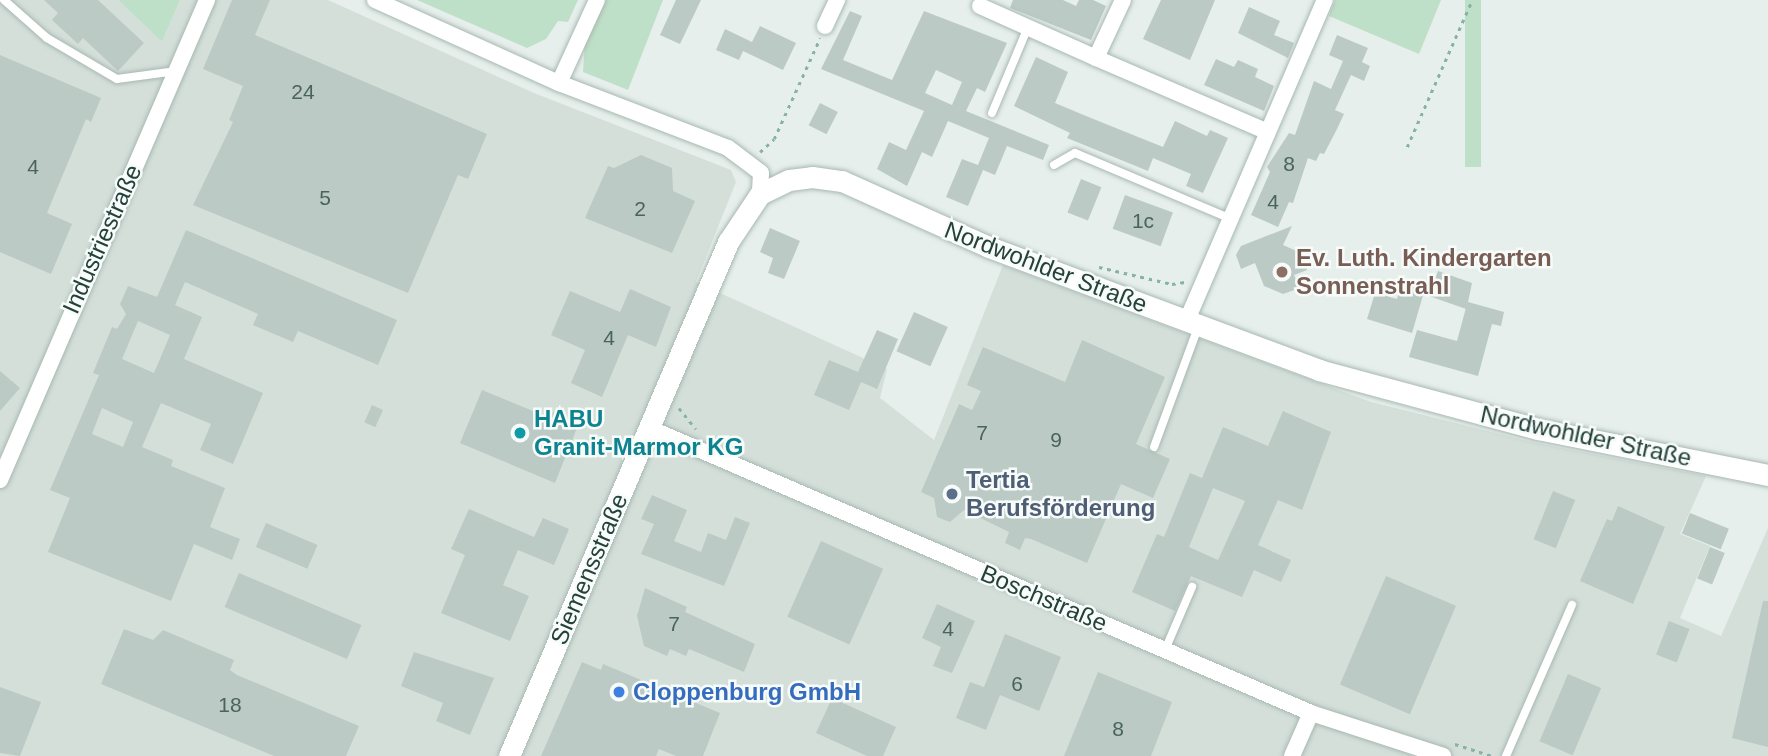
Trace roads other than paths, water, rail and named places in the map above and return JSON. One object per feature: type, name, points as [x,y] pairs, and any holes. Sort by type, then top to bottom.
[{"type":"main road","name":"Nordwohlder Straße","points":[[760,194],[789,180],[812,177],[842,181],[939,227],[1193,323],[1392,391],[1538,429],[1768,475]]},
{"type":"main road","name":"Siemensstraße","points":[[509,756],[728,242],[760,194]]},
{"type":"street","name":"Industriestraße","points":[[0,480],[208,0]]},
{"type":"street","points":[[376,0],[559,83],[728,148],[761,173],[760,194]]},
{"type":"street","points":[[559,83],[597,0]]},
{"type":"street","points":[[825,26],[837,0]]},
{"type":"street","points":[[1096,58],[1123,0]]},
{"type":"street","points":[[1193,323],[1231,219],[1325,0]]},
{"type":"street","points":[[980,6],[1268,132]]},
{"type":"street","name":"Boschstraße","points":[[649,428],[1311,713],[1448,750]]},
{"type":"street","points":[[1292,756],[1311,713]]},
{"type":"lane","points":[[4,0],[47,38],[117,79],[176,71]]},
{"type":"lane","points":[[992,113],[1028,27]]},
{"type":"lane","points":[[1054,166],[1075,153],[1231,219]]},
{"type":"lane","points":[[1154,447],[1193,323]]},
{"type":"lane","points":[[1164,650],[1192,587]]},
{"type":"lane","points":[[1506,756],[1572,605]]},
{"type":"place","name":"Ev. Luth. Kindergarten Sonnenstrahl","points":[[1282,272]]},
{"type":"place","name":"HABU Granit-Marmor KG","points":[[520,433]]},
{"type":"place","name":"Tertia Berufsförderung","points":[[952,494]]},
{"type":"place","name":"Cloppenburg GmbH","points":[[619,692]]}]
